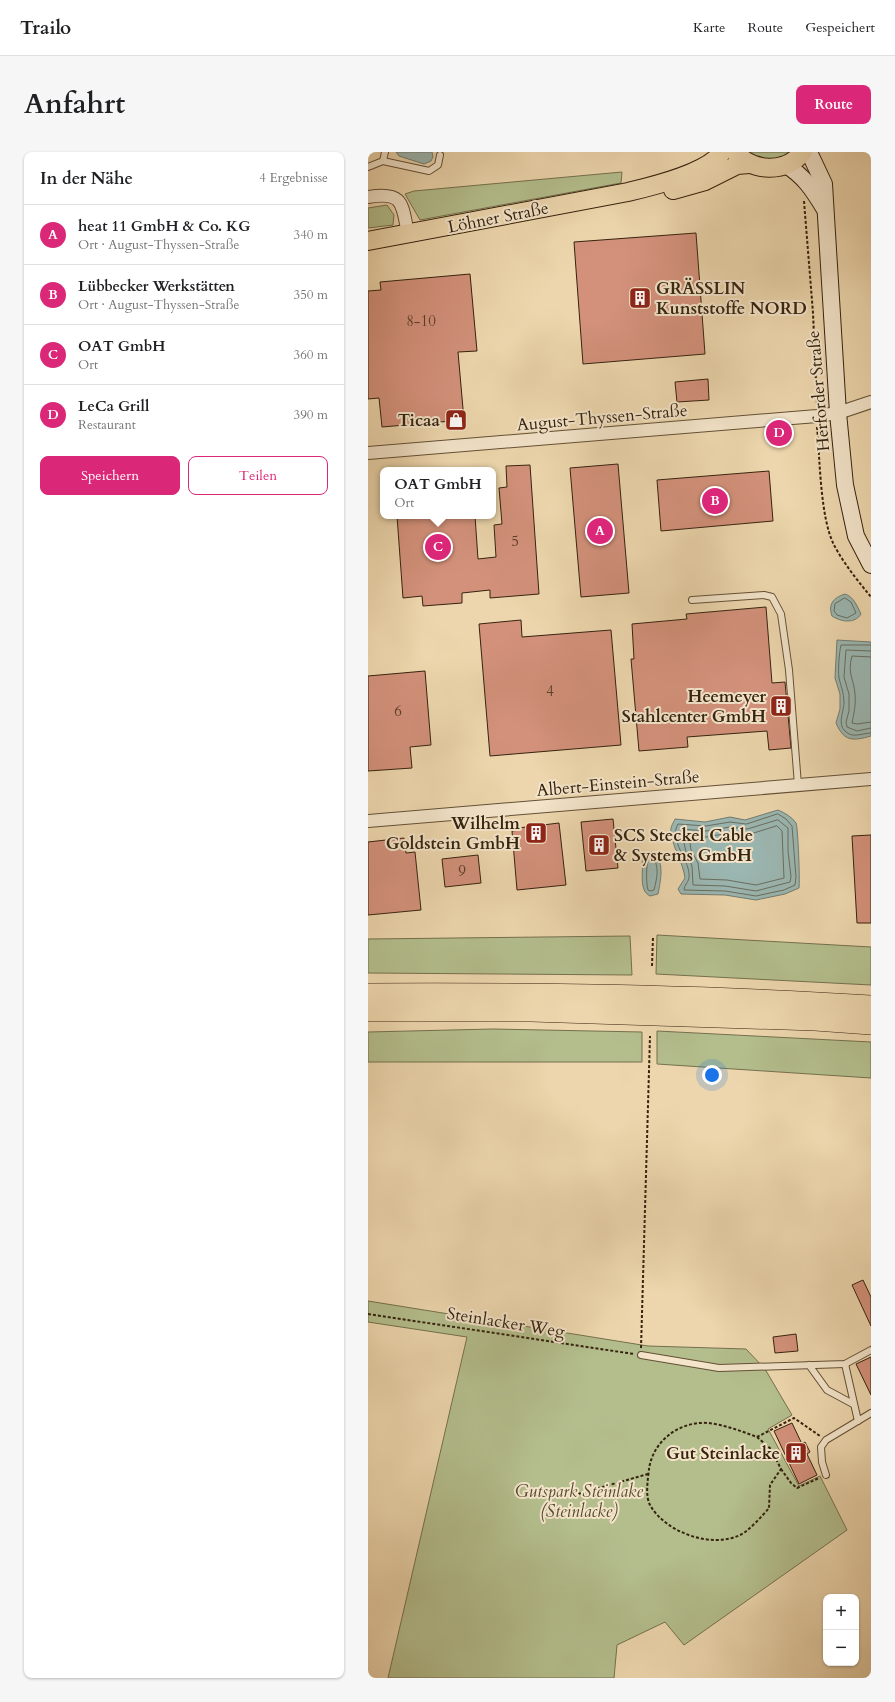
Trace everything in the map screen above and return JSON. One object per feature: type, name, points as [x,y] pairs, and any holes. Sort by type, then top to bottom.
[{"type":"highway","points":[[368,994],[516,993],[659,996],[871,1006]]},
{"type":"highway","points":[[368,1011],[531,1011],[815,1020],[871,1024]]},
{"type":"main road","name":"Löhner Straße","points":[[368,241],[628,192],[666,182],[707,165],[722,152]]},
{"type":"main road","points":[[735,152],[749,164],[761,168],[774,168],[786,165],[799,158],[803,152]]},
{"type":"main road","name":"Löhner Straße","points":[[628,192],[671,191],[705,180],[737,165],[749,164]]},
{"type":"street","name":"Herforder Straße","points":[[809,152],[824,184],[824,210],[838,413],[845,485],[856,536],[871,565]]},
{"type":"street","name":"Herforder Straße","points":[[786,165],[810,184],[824,210]]},
{"type":"street","points":[[368,197],[383,194],[394,197],[401,203],[408,234]]},
{"type":"street","name":"August-Thyssen-Straße","points":[[368,453],[816,416],[838,413],[871,402]]},
{"type":"street","name":"Albert-Einstein-Straße","points":[[368,821],[871,779]]},
{"type":"lane","points":[[383,161],[385,152]]},
{"type":"lane","points":[[368,167],[383,161],[429,171],[438,165],[440,155]]},
{"type":"lane","points":[[692,600],[764,595],[772,597],[776,603],[781,614],[789,670],[798,785]]},
{"type":"lane","points":[[641,1355],[719,1368],[845,1364],[871,1350]]},
{"type":"lane","points":[[845,1364],[858,1421]]},
{"type":"lane","points":[[809,1365],[827,1390],[853,1404]]},
{"type":"lane","points":[[826,1475],[822,1462],[821,1447],[826,1440],[871,1414]]},
{"type":"path","points":[[804,196],[813,314],[816,416],[824,510],[833,543],[850,571],[871,597]]},
{"type":"path","points":[[652,966],[653,937]]},
{"type":"path","points":[[641,1355],[650,1036]]},
{"type":"path","name":"Steinlacker Weg","points":[[368,1314],[641,1355]]},
{"type":"path","points":[[757,1436],[794,1418],[826,1440]]},
{"type":"path","points":[[781,1469],[770,1485],[769,1508],[741,1535],[721,1540],[694,1537],[673,1528],[659,1518],[649,1503],[648,1474],[651,1457],[660,1442],[671,1432],[706,1423],[727,1426],[757,1436],[771,1448],[781,1469],[791,1483],[797,1488],[826,1475]]},
{"type":"path","points":[[578,1494],[648,1474]]},
{"type":"green space","points":[[744,152],[796,152],[770,163]]},
{"type":"green space","points":[[622,172],[621,183],[420,220],[405,194],[414,191]]},
{"type":"green space","points":[[387,205],[394,215],[393,225],[368,228],[368,208]]},
{"type":"green space","points":[[657,935],[871,947],[871,985],[656,974]]},
{"type":"green space","points":[[630,936],[632,975],[368,973],[368,939]]},
{"type":"green space","points":[[493,1029],[642,1032],[642,1062],[368,1062],[368,1032]]},
{"type":"green space","points":[[657,1031],[871,1042],[871,1078],[657,1064]]},
{"type":"green space","name":"Gutspark Steinlake (Steinlacke)","points":[[368,1301],[648,1346],[746,1349],[765,1369],[792,1415],[768,1429],[799,1486],[820,1476],[847,1530],[684,1645],[665,1622],[617,1645],[614,1678],[388,1678],[467,1337],[368,1322]]},
{"type":"water","points":[[396,152],[432,152],[433,157],[431,161],[424,164],[399,156]]},
{"type":"water","points":[[845,594],[848,595],[857,605],[861,614],[852,621],[844,621],[832,616],[832,602],[837,597]]},
{"type":"water","points":[[837,640],[871,642],[871,736],[859,739],[846,737],[842,734],[836,723],[840,709],[840,694],[835,678]]},
{"type":"water","points":[[778,810],[788,815],[796,823],[799,854],[799,888],[785,894],[756,900],[725,895],[681,894],[678,889],[685,878],[672,837],[671,828],[675,819],[705,822],[730,817],[745,820]]},
{"type":"water","points":[[655,852],[658,857],[661,872],[658,894],[650,896],[646,893],[643,885],[642,860],[646,854]]},
{"type":"building","name":"GRÄSSLIN Kunststoffe NORD","points":[[696,233],[705,354],[583,364],[574,242]]},
{"type":"building","points":[[470,274],[477,351],[458,352],[464,420],[382,427],[379,398],[368,399],[368,291],[381,290],[380,282]]},
{"type":"building","points":[[708,379],[709,400],[677,402],[675,382]]},
{"type":"building","points":[[618,464],[629,593],[581,597],[570,468]]},
{"type":"building","points":[[530,465],[539,594],[490,598],[490,590],[462,593],[462,603],[423,606],[422,596],[403,598],[397,519],[475,519],[478,559],[496,557],[494,525],[502,524],[499,488],[507,487],[506,466]]},
{"type":"building","points":[[769,471],[773,521],[661,531],[657,480]]},
{"type":"building","points":[[766,607],[772,683],[785,682],[791,748],[769,750],[767,731],[687,737],[688,747],[639,751],[631,659],[634,659],[632,624],[687,619],[686,614]]},
{"type":"building","points":[[521,620],[522,637],[611,630],[621,745],[490,756],[479,624]]},
{"type":"building","points":[[425,671],[431,745],[410,747],[412,768],[368,771],[368,676]]},
{"type":"building","name":"SCS Steckel Cable & Systems GmbH","points":[[613,819],[618,868],[586,871],[581,822]]},
{"type":"building","points":[[559,823],[566,885],[517,890],[512,831],[519,830],[518,828]]},
{"type":"building","points":[[871,835],[871,923],[857,923],[852,836]]},
{"type":"building","points":[[404,838],[406,853],[415,852],[421,910],[368,915],[368,842]]},
{"type":"building","points":[[478,855],[481,883],[445,887],[442,859]]},
{"type":"building","points":[[863,1280],[871,1297],[871,1326],[852,1285]]},
{"type":"building","points":[[796,1334],[798,1351],[775,1353],[773,1337]]},
{"type":"building","points":[[871,1357],[871,1395],[856,1364]]},
{"type":"building","name":"Gut Steinlacke","points":[[792,1423],[802,1444],[805,1442],[810,1452],[807,1454],[817,1475],[799,1484],[774,1431]]},
{"type":"place","name":"GRÄSSLIN Kunststoffe NORD","points":[[640,298]]},
{"type":"place","name":"Ticaa","points":[[456,420]]},
{"type":"place","name":"LeCa Grill","points":[[779,433]]},
{"type":"place","name":"Lübbecker Werkstätten","points":[[715,501]]},
{"type":"place","name":"heat 11 GmbH & Co. KG","points":[[600,531]]},
{"type":"place","name":"OAT GmbH","points":[[438,547]]},
{"type":"place","name":"Heemeyer Stahlcenter GmbH","points":[[781,706]]},
{"type":"place","name":"Wilhelm Goldstein GmbH","points":[[536,833]]},
{"type":"place","name":"SCS Steckel Cable & Systems GmbH","points":[[599,845]]},
{"type":"place","name":"Gut Steinlacke","points":[[796,1453]]}]
